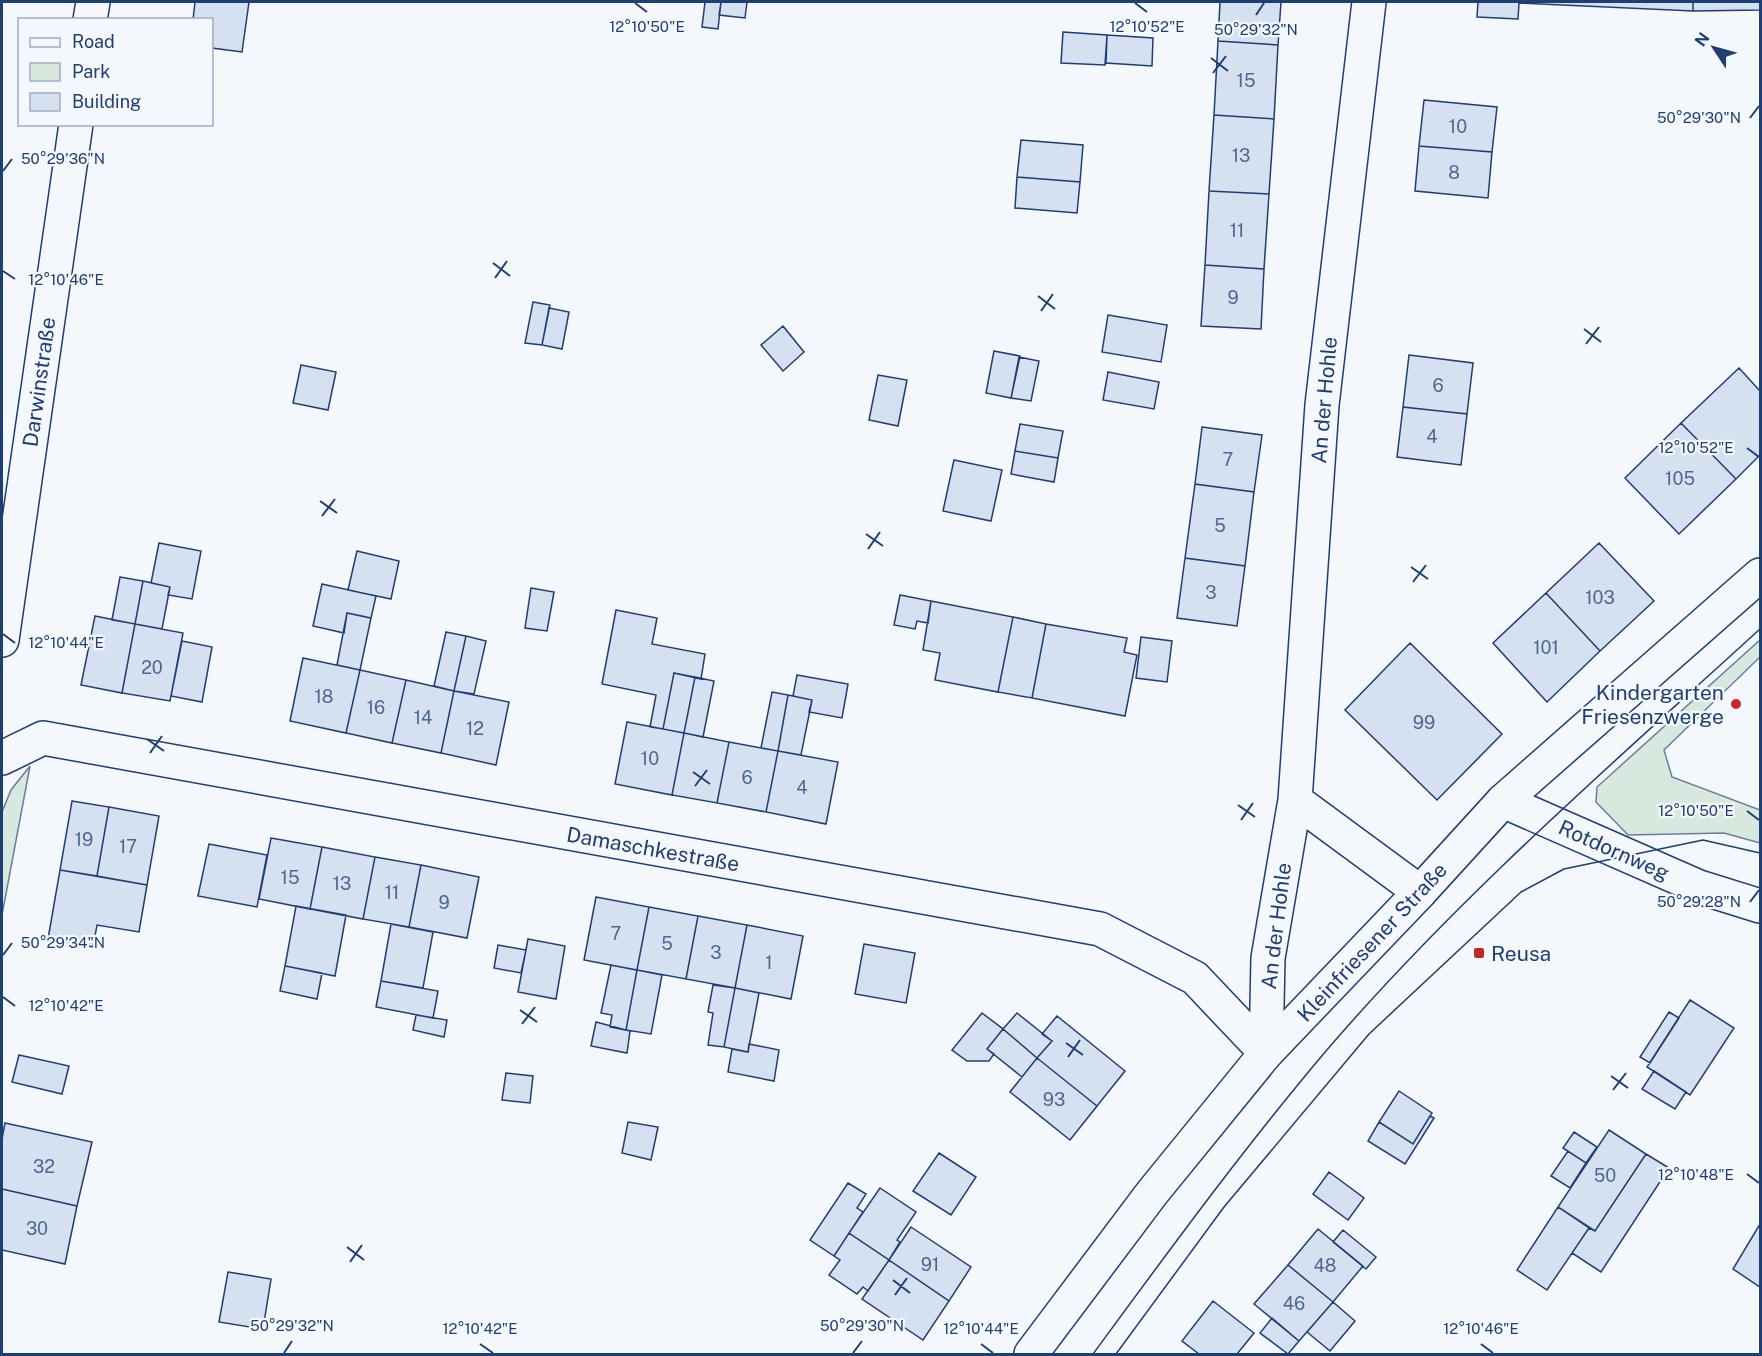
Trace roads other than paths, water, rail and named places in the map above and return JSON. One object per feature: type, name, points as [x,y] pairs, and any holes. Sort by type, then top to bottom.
[{"type":"street","points":[[90,18],[93,2]]},
{"type":"street","name":"An der Hohle","points":[[1266,1053],[1268,958],[1294,800],[1322,405],[1369,2]]},
{"type":"street","name":"Darwinstraße","points":[[2,640],[76,126]]},
{"type":"street","name":"Kleinfriesener Straße","points":[[1031,1354],[1152,1193],[1266,1053],[1420,892],[1503,801],[1761,575]]},
{"type":"street","name":"Damaschkestraße","points":[[2,758],[43,738],[1100,929],[1195,978],[1266,1053]]},
{"type":"street","points":[[1294,800],[1420,892]]},
{"type":"street","name":"Rotdornweg","points":[[1503,801],[1699,887],[1761,906]]},
{"type":"tram line","points":[[1093,1354],[1265,1125],[1376,995],[1428,940],[1536,834],[1760,629]]},
{"type":"tram line","points":[[1116,1354],[1224,1207],[1369,1034],[1521,892],[1564,869],[1703,840],[1760,853]]},
{"type":"place","name":"Kindergarten Friesenzwerge","points":[[1736,704]]},
{"type":"place","name":"Reusa","points":[[1479,953]]}]
